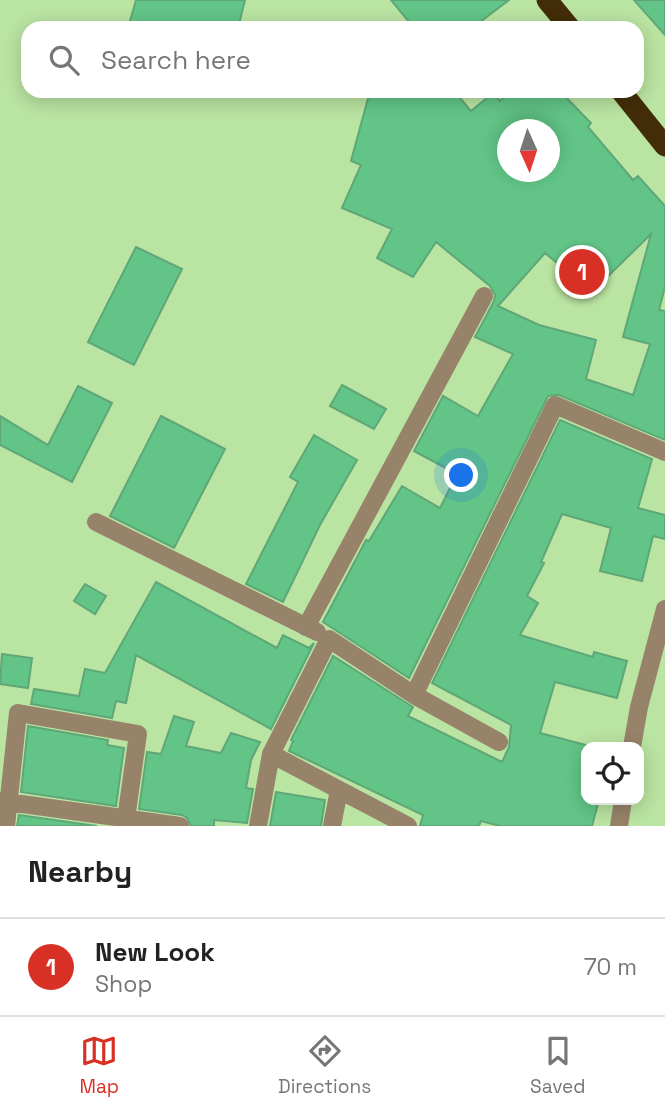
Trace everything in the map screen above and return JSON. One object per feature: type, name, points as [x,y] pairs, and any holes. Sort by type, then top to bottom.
[{"type":"highway","points":[[547,0],[564,21]]},
{"type":"highway","points":[[627,98],[665,146]]},
{"type":"street","points":[[306,627],[484,296]]},
{"type":"street","points":[[414,695],[555,405],[665,452]]},
{"type":"street","points":[[96,522],[329,639],[414,695],[499,742]]},
{"type":"street","points":[[633,742],[639,707],[665,610]]},
{"type":"street","points":[[258,826],[271,754],[329,639]]},
{"type":"street","points":[[6,826],[4,802],[18,713],[138,734],[126,822]]},
{"type":"street","points":[[271,754],[408,826]]},
{"type":"street","points":[[332,826],[339,790]]},
{"type":"street","points":[[4,802],[126,822],[180,826]]},
{"type":"street","points":[[618,826],[622,805]]},
{"type":"building","points":[[136,0],[245,0],[240,21],[130,21]]},
{"type":"building","points":[[391,0],[509,0],[481,21],[408,21]]},
{"type":"building","points":[[634,0],[665,0],[665,35]]},
{"type":"building","points":[[368,98],[460,98],[471,111],[487,98],[497,98],[500,101],[504,98],[567,98],[591,123],[588,127],[633,180],[638,176],[665,206],[665,287],[659,310],[665,311],[665,440],[559,395],[548,396],[409,678],[323,622],[366,540],[369,541],[402,486],[440,508],[457,474],[414,451],[443,396],[478,416],[513,354],[475,337],[494,301],[495,295],[490,286],[436,242],[413,277],[377,258],[392,229],[342,208],[361,165],[351,161]],"holes":[[[651,234],[623,337],[650,344],[633,395],[586,379],[596,340],[539,325],[498,306],[545,253],[592,292]]]},
{"type":"building","points":[[136,247],[182,269],[134,365],[88,342]]},
{"type":"building","points":[[342,385],[386,409],[374,429],[330,406]]},
{"type":"building","points":[[78,386],[112,403],[72,482],[0,445],[0,416],[48,445]]},
{"type":"building","points":[[161,416],[225,449],[174,548],[110,516]]},
{"type":"building","points":[[560,420],[652,459],[638,508],[665,515],[665,539],[653,536],[642,581],[600,571],[611,528],[562,514],[541,562],[544,563],[527,596],[538,603],[520,635],[593,657],[594,652],[627,661],[617,698],[555,682],[540,733],[581,744],[581,805],[598,805],[592,826],[500,826],[481,821],[479,826],[420,826],[423,815],[289,751],[293,741],[291,740],[333,656],[413,707],[408,716],[502,762],[509,747],[511,725],[432,683]]},
{"type":"building","points":[[314,435],[357,460],[320,525],[283,602],[246,584],[298,482],[290,477]]},
{"type":"building","points":[[156,582],[277,648],[283,635],[309,648],[314,643],[271,729],[136,655],[126,703],[116,701],[112,718],[31,704],[34,689],[79,696],[85,669],[105,673]]},
{"type":"building","points":[[85,584],[106,596],[95,614],[74,601]]},
{"type":"building","points":[[2,654],[32,658],[28,688],[0,684]]},
{"type":"building","points":[[174,716],[194,722],[186,746],[221,753],[231,733],[260,742],[251,760],[246,788],[253,789],[247,823],[214,820],[214,826],[191,826],[182,815],[139,809],[147,752],[161,754]]},
{"type":"building","points":[[28,726],[108,740],[107,745],[124,748],[116,806],[21,792]]},
{"type":"building","points":[[276,792],[325,800],[321,826],[270,826]]},
{"type":"building","points":[[19,815],[97,826],[17,826]]},
{"type":"place","name":"New Look","points":[[582,272]]}]
